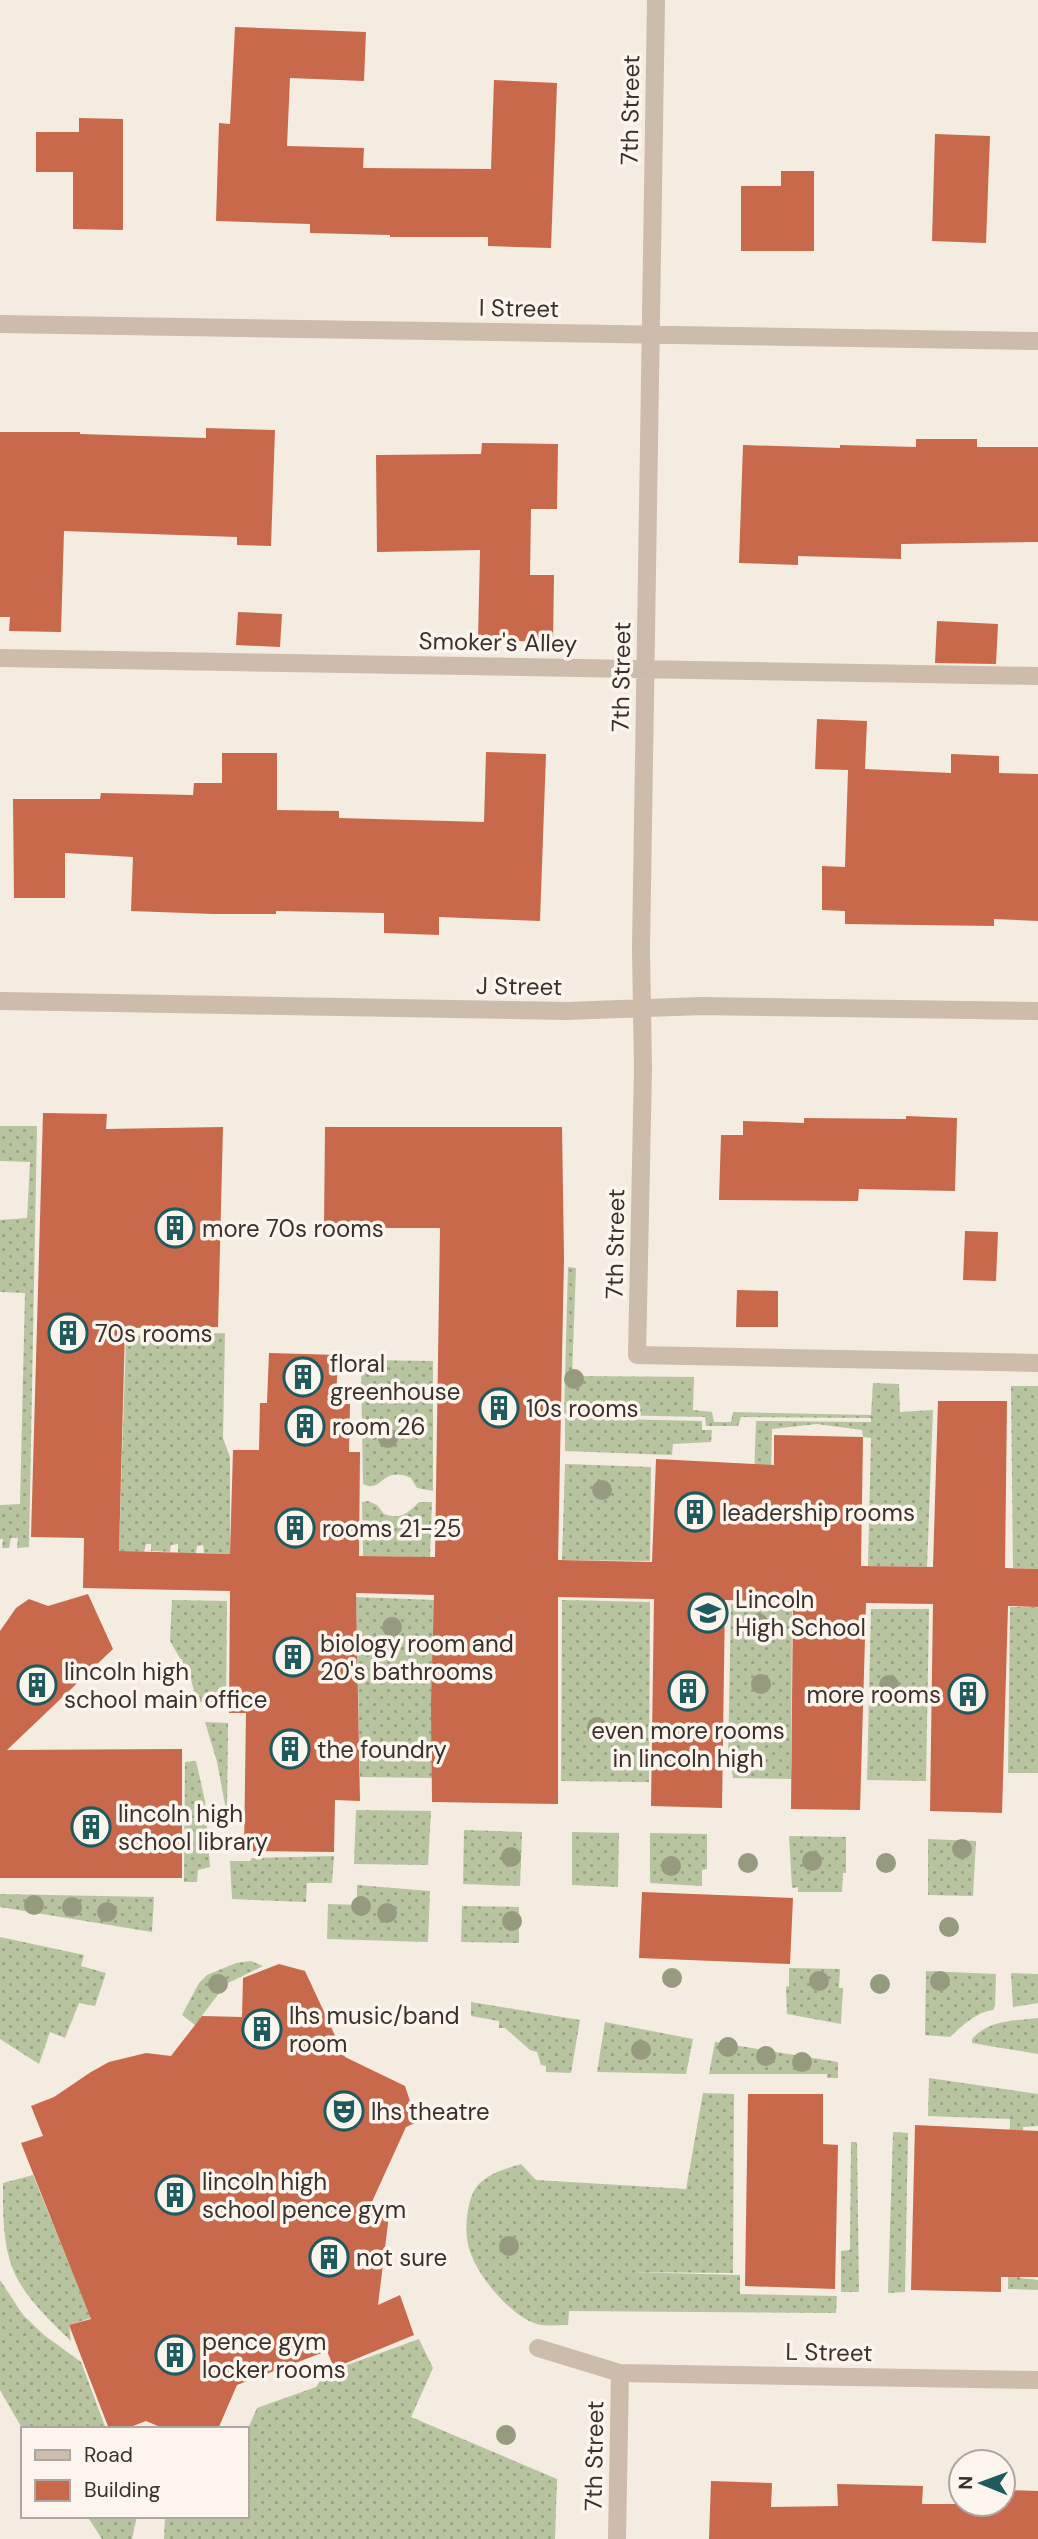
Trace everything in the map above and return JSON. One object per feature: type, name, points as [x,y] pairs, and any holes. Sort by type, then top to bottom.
[{"type":"street","name":"7th Street","points":[[656,0],[645,669],[643,1083],[637,1355],[1038,1363]]},
{"type":"street","name":"I Street","points":[[0,324],[1038,341]]},
{"type":"street","name":"Smoker's Alley","points":[[0,658],[1038,676]]},
{"type":"street","name":"J Street","points":[[0,1001],[566,1011],[701,1006],[1038,1011]]},
{"type":"street","name":"L Street","points":[[538,2348],[620,2373],[1038,2380]]},
{"type":"street","name":"7th Street","points":[[617,2539],[620,2373]]},
{"type":"green space","points":[[0,1126],[37,1126],[29,1547],[17,1548],[18,1538],[11,1538],[9,1548],[2,1548],[0,1505],[20,1504],[25,1293],[0,1292],[0,1220],[27,1218],[30,1162],[0,1161]]},
{"type":"green space","points":[[568,1267],[576,1268],[572,1376],[694,1377],[693,1410],[712,1412],[714,1422],[731,1422],[733,1412],[871,1415],[873,1383],[899,1384],[900,1412],[933,1410],[927,1567],[868,1566],[871,1438],[863,1437],[862,1430],[817,1424],[772,1429],[769,1564],[752,1532],[756,1421],[871,1422],[871,1418],[741,1417],[738,1426],[706,1426],[705,1417],[564,1414]]},
{"type":"green space","points":[[225,1333],[223,1438],[230,1457],[230,1554],[204,1553],[203,1545],[197,1546],[196,1553],[178,1553],[178,1544],[171,1545],[170,1552],[151,1551],[151,1544],[146,1544],[144,1552],[119,1551],[126,1336]]},
{"type":"green space","points":[[361,1360],[433,1361],[433,1491],[417,1488],[411,1478],[401,1475],[388,1477],[375,1485],[363,1484]]},
{"type":"green space","points":[[1011,1386],[1038,1386],[1038,1569],[1013,1568]]},
{"type":"green space","points":[[565,1418],[702,1421],[702,1430],[712,1430],[711,1442],[673,1444],[672,1455],[565,1451]]},
{"type":"green space","points":[[565,1464],[651,1467],[650,1561],[562,1560]]},
{"type":"green space","points":[[368,1501],[377,1505],[384,1514],[395,1516],[408,1512],[419,1502],[432,1502],[430,1557],[363,1556],[362,1502]]},
{"type":"green space","points":[[356,1597],[434,1600],[432,1778],[360,1777]]},
{"type":"green space","points":[[172,1600],[227,1601],[226,1702],[197,1702],[190,1676],[170,1641]]},
{"type":"green space","points":[[562,1600],[650,1602],[649,1782],[561,1781]]},
{"type":"green space","points":[[731,1604],[792,1604],[791,1779],[733,1778],[728,1760]]},
{"type":"green space","points":[[1010,1607],[1038,1607],[1038,1773],[1008,1773]]},
{"type":"green space","points":[[871,1609],[929,1609],[926,1781],[867,1780]]},
{"type":"green space","points":[[205,1722],[228,1723],[227,1815],[217,1762]]},
{"type":"green space","points":[[196,1761],[205,1801],[210,1867],[198,1870],[197,1882],[184,1882],[185,1762]]},
{"type":"green space","points":[[356,1810],[431,1811],[428,1865],[354,1864]]},
{"type":"green space","points":[[464,1830],[522,1832],[520,1886],[463,1884]]},
{"type":"green space","points":[[572,1832],[619,1833],[618,1887],[572,1885]]},
{"type":"green space","points":[[650,1833],[707,1834],[707,1869],[702,1870],[702,1886],[650,1883]]},
{"type":"green space","points":[[789,1836],[846,1837],[846,1873],[843,1873],[842,1892],[798,1892],[798,1887],[792,1888]]},
{"type":"green space","points":[[928,1839],[976,1841],[973,1896],[928,1895]]},
{"type":"green space","points":[[334,1856],[332,1883],[307,1883],[306,1902],[232,1899],[230,1861]]},
{"type":"green space","points":[[357,1885],[430,1891],[428,1942],[327,1939],[328,1904],[357,1905]]},
{"type":"green space","points":[[0,1894],[154,1897],[152,1932],[0,1907]]},
{"type":"green space","points":[[462,1906],[519,1907],[519,1943],[461,1942]]},
{"type":"green space","points":[[0,1937],[84,1955],[81,1966],[106,1973],[95,2006],[79,2003],[65,2038],[50,2032],[39,2064],[0,2039]]},
{"type":"green space","points":[[251,1961],[263,1966],[226,1984],[195,2025],[182,2015],[199,1983],[207,1975],[236,1963]]},
{"type":"green space","points":[[789,1968],[840,1969],[839,1988],[843,1988],[841,2024],[787,2014],[786,1987],[789,1986]]},
{"type":"green space","points":[[926,1971],[996,1974],[993,2010],[975,2017],[950,2037],[925,2035]]},
{"type":"green space","points":[[1011,1973],[1038,1974],[1038,2003],[1013,2007]]},
{"type":"green space","points":[[471,2002],[580,2020],[571,2073],[546,2072],[546,2066],[541,2065],[537,2052],[530,2050],[505,2028],[499,2028],[499,2021],[471,2016]]},
{"type":"green space","points":[[1038,2018],[1038,2054],[972,2043],[972,2039],[979,2032],[994,2024]]},
{"type":"green space","points":[[605,2022],[693,2039],[686,2074],[597,2072]]},
{"type":"green space","points":[[715,2042],[838,2062],[838,2078],[827,2078],[827,2074],[709,2074]]},
{"type":"green space","points":[[929,2078],[1038,2094],[1038,2126],[1023,2127],[1020,2278],[1038,2280],[1038,2290],[1008,2289],[1010,2119],[928,2116]]},
{"type":"green space","points":[[703,2093],[734,2094],[733,2273],[628,2272],[740,2275],[740,2294],[837,2296],[836,2313],[569,2311],[568,2325],[541,2325],[519,2315],[508,2306],[487,2283],[469,2248],[467,2216],[471,2198],[478,2185],[492,2174],[521,2164],[536,2180],[686,2189]]},
{"type":"green space","points":[[893,2132],[908,2133],[905,2292],[888,2293]]},
{"type":"green space","points":[[851,2142],[857,2142],[859,2292],[841,2292],[841,2251],[850,2250]]},
{"type":"green space","points":[[33,2175],[91,2318],[69,2325],[71,2341],[23,2288],[8,2254],[3,2183]]},
{"type":"green space","points":[[0,2280],[23,2315],[44,2335],[81,2362],[105,2427],[21,2427],[0,2390]]},
{"type":"green space","points":[[419,2339],[433,2368],[411,2417],[557,2479],[555,2539],[164,2539],[165,2518],[248,2518],[248,2429],[257,2408],[316,2387],[325,2373]]},
{"type":"green space","points":[[88,2518],[137,2518],[132,2539],[102,2539]]},
{"type":"building","points":[[235,27],[366,32],[364,81],[290,78],[287,146],[364,148],[363,168],[491,169],[494,80],[557,83],[551,248],[488,246],[488,237],[390,237],[310,233],[310,224],[216,221],[219,123],[230,124]]},
{"type":"building","points":[[79,118],[123,119],[123,230],[73,229],[73,172],[36,172],[36,132],[79,132]]},
{"type":"building","points":[[935,134],[990,136],[986,243],[932,241]]},
{"type":"building","points":[[781,171],[814,171],[814,251],[741,251],[741,186],[781,186]]},
{"type":"building","points":[[206,428],[275,430],[271,546],[237,545],[237,537],[64,531],[61,632],[9,631],[10,617],[0,617],[0,432],[80,432],[206,438]]},
{"type":"building","points":[[916,439],[977,439],[977,447],[1038,447],[1038,542],[901,544],[901,559],[798,556],[798,565],[739,563],[743,445],[916,447]]},
{"type":"building","points":[[482,443],[558,444],[557,509],[531,509],[530,575],[554,575],[553,642],[478,640],[480,550],[377,552],[376,455],[481,454]]},
{"type":"building","points":[[238,612],[282,614],[280,647],[236,645]]},
{"type":"building","points":[[937,621],[998,624],[996,664],[935,663]]},
{"type":"building","points":[[817,719],[867,721],[865,769],[951,773],[951,754],[999,756],[999,773],[1038,774],[1038,921],[994,919],[994,926],[845,924],[845,911],[822,910],[822,866],[845,867],[848,770],[815,769]]},
{"type":"building","points":[[486,752],[546,754],[540,921],[439,917],[439,935],[384,933],[384,913],[276,911],[276,914],[213,914],[131,911],[133,857],[65,853],[65,898],[14,898],[13,799],[100,799],[101,793],[193,795],[194,783],[222,783],[222,753],[277,753],[277,810],[339,811],[339,818],[484,822]]},
{"type":"building","points":[[43,1113],[107,1114],[106,1129],[223,1127],[218,1327],[125,1328],[119,1551],[230,1554],[233,1450],[259,1450],[260,1403],[267,1403],[269,1353],[338,1355],[336,1404],[350,1404],[349,1452],[360,1452],[359,1556],[435,1557],[440,1228],[324,1228],[325,1127],[562,1127],[564,1258],[558,1560],[652,1562],[656,1459],[774,1465],[774,1435],[863,1437],[861,1566],[933,1567],[938,1401],[1007,1401],[1005,1568],[1038,1569],[1038,1607],[1008,1606],[1002,1813],[930,1811],[933,1604],[866,1603],[860,1810],[791,1809],[793,1602],[725,1600],[722,1808],[651,1806],[654,1599],[558,1597],[558,1804],[432,1802],[434,1595],[356,1593],[360,1801],[335,1800],[334,1852],[244,1851],[246,1713],[229,1713],[230,1591],[83,1588],[84,1538],[31,1537]]},
{"type":"building","points":[[906,1116],[957,1118],[955,1191],[859,1189],[858,1201],[719,1200],[721,1135],[743,1135],[743,1121],[804,1123],[804,1118],[906,1119]]},
{"type":"building","points":[[965,1231],[998,1232],[996,1281],[963,1280]]},
{"type":"building","points":[[737,1290],[778,1291],[778,1327],[736,1327]]},
{"type":"building","name":"lincoln high school library","points":[[88,1594],[113,1649],[7,1750],[182,1749],[182,1878],[0,1878],[0,1631],[16,1608],[29,1599],[48,1606]]},
{"type":"building","points":[[642,1892],[793,1898],[790,1964],[639,1958]]},
{"type":"building","points":[[279,1964],[305,1971],[345,2057],[405,2086],[417,2122],[406,2127],[371,2204],[390,2207],[378,2305],[400,2295],[414,2335],[334,2368],[327,2351],[237,2385],[219,2427],[160,2427],[146,2421],[130,2427],[108,2427],[69,2325],[91,2319],[21,2143],[43,2136],[31,2106],[54,2097],[109,2062],[146,2053],[171,2056],[202,2016],[242,2017],[243,1978]]},
{"type":"building","points":[[748,2094],[823,2094],[823,2144],[838,2145],[835,2289],[745,2286]]},
{"type":"building","points":[[915,2125],[1038,2131],[1038,2277],[1001,2277],[1001,2292],[911,2290]]},
{"type":"building","points":[[711,2481],[772,2483],[771,2507],[838,2506],[837,2484],[923,2486],[922,2504],[947,2504],[947,2518],[1017,2518],[1017,2490],[1038,2491],[1038,2539],[709,2539]]},
{"type":"place","name":"more 70s rooms","points":[[175,1228]]},
{"type":"place","name":"70s rooms","points":[[68,1333]]},
{"type":"place","name":"floral greenhouse","points":[[303,1377]]},
{"type":"place","name":"10s rooms","points":[[499,1408]]},
{"type":"place","name":"room 26","points":[[305,1426]]},
{"type":"place","name":"leadership rooms","points":[[695,1512]]},
{"type":"place","name":"rooms 21-25","points":[[295,1528]]},
{"type":"place","name":"Lincoln High School","points":[[708,1613]]},
{"type":"place","name":"biology room and 20's bathrooms","points":[[293,1657]]},
{"type":"place","name":"lincoln high school main office","points":[[37,1685]]},
{"type":"place","name":"even more rooms in lincoln high","points":[[688,1691]]},
{"type":"place","name":"more rooms","points":[[968,1694]]},
{"type":"place","name":"the foundry","points":[[290,1749]]},
{"type":"place","name":"lincoln high school library","points":[[91,1827]]},
{"type":"place","name":"lhs music/band room","points":[[262,2029]]},
{"type":"place","name":"lhs theatre","points":[[344,2111]]},
{"type":"place","name":"lincoln high school pence gym","points":[[175,2195]]},
{"type":"place","name":"not sure","points":[[329,2257]]},
{"type":"place","name":"pence gym locker rooms","points":[[175,2355]]}]
